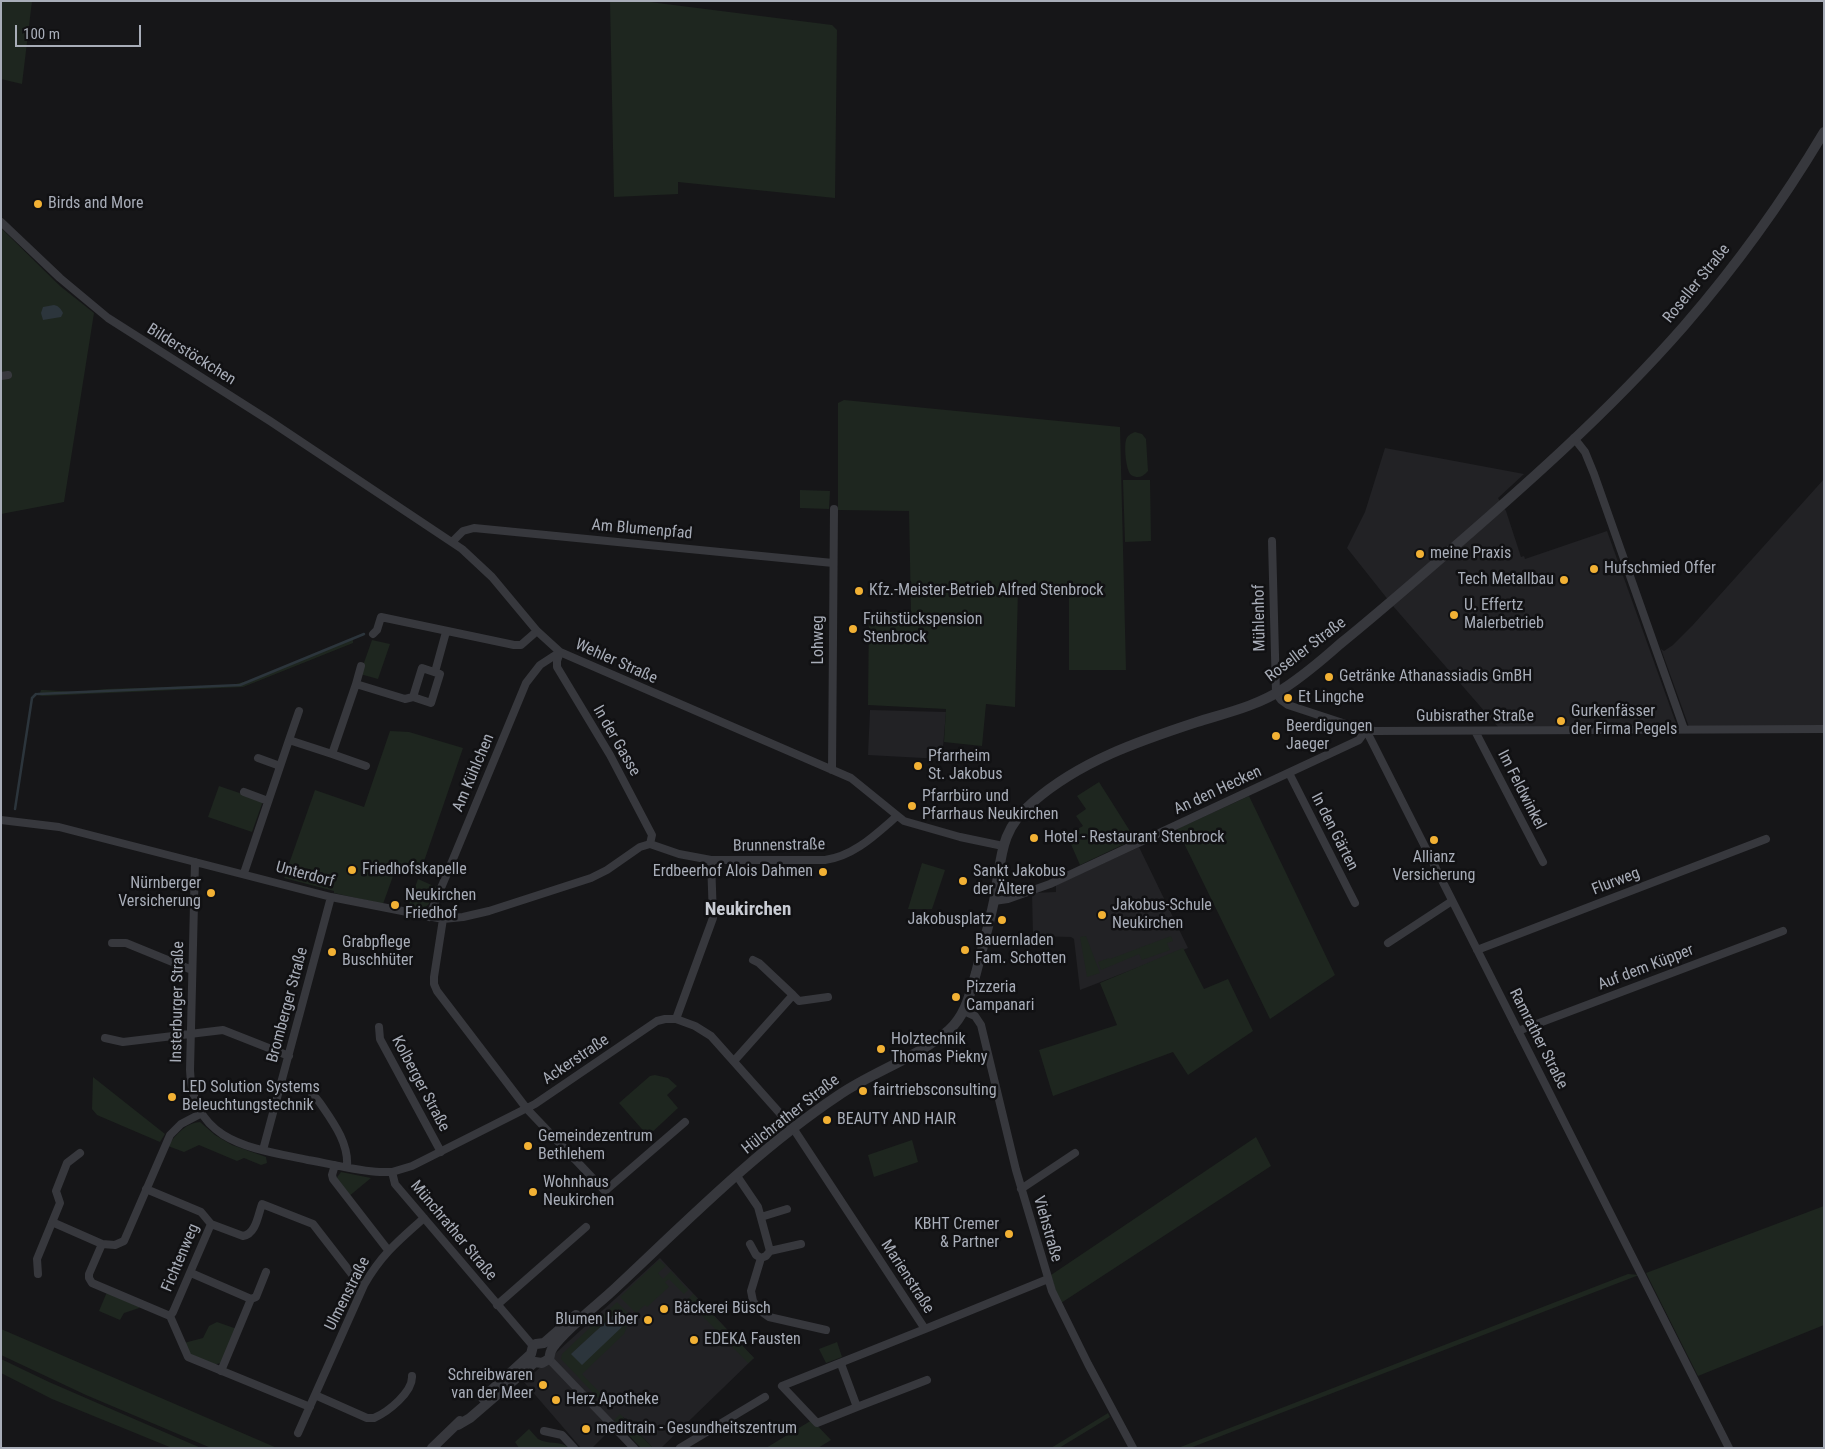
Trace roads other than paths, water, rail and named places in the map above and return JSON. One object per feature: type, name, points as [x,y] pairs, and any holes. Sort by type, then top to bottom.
[{"type":"street","name":"Roseller Straße","points":[[1003,846],[1011,826],[1023,811],[1053,786],[1078,770],[1130,745],[1276,694],[1385,606],[1517,492],[1654,359],[1708,297],[1770,216],[1824,132]]},
{"type":"street","name":"Bilderstöckchen","points":[[1,222],[60,278],[104,315],[379,493]]},
{"type":"street","points":[[1574,438],[1586,454],[1594,474],[1684,729]]},
{"type":"street","name":"Wehler Straße","points":[[379,493],[452,542],[492,577],[537,631],[560,652],[857,782],[897,816]]},
{"type":"street","name":"Lohweg","points":[[832,770],[834,509]]},
{"type":"street","name":"Am Blumenpfad","points":[[452,542],[465,530],[474,528],[834,562]]},
{"type":"street","name":"Mühlenhof","points":[[1272,541],[1276,694]]},
{"type":"street","points":[[373,634],[377,630],[381,617],[516,646],[524,643],[537,631]]},
{"type":"street","points":[[435,672],[446,632]]},
{"type":"street","name":"In der Gasse","points":[[560,652],[557,666],[610,755],[652,835],[650,844]]},
{"type":"street","name":"Am Kühlchen","points":[[429,917],[528,680],[540,665],[560,652]]},
{"type":"street","points":[[332,754],[362,666]]},
{"type":"street","points":[[356,684],[405,699],[413,697],[431,703],[440,674],[422,668],[413,697]]},
{"type":"street","points":[[1276,694],[1280,700],[1288,704],[1366,730]]},
{"type":"street","points":[[244,873],[299,711]]},
{"type":"street","name":"Gubisrather Straße","points":[[1366,730],[1824,729]]},
{"type":"street","name":"An den Hecken","points":[[994,901],[1008,899],[1050,884],[1359,740],[1366,730]]},
{"type":"street","name":"Ramrather Straße","points":[[1366,730],[1729,1448]]},
{"type":"street","name":"Im Feldwinkel","points":[[1475,730],[1543,862]]},
{"type":"street","points":[[289,740],[366,766]]},
{"type":"street","points":[[258,758],[280,766]]},
{"type":"street","name":"In den Gärten","points":[[1289,773],[1355,903]]},
{"type":"street","points":[[244,792],[268,801]]},
{"type":"street","points":[[897,816],[907,822],[942,832],[1003,846],[994,901],[973,985],[964,1011]]},
{"type":"street","name":"Brunnenstraße","points":[[650,844],[679,854],[711,860],[818,860],[839,858],[856,850],[897,816]]},
{"type":"street","name":"Unterdorf","points":[[1,820],[59,827],[331,896],[443,919],[463,917],[488,911],[587,880],[607,870],[640,847],[650,844]]},
{"type":"street","name":"Flurweg","points":[[1477,950],[1766,839]]},
{"type":"street","points":[[676,1019],[713,915],[711,860]]},
{"type":"street","name":"Insterburger Straße","points":[[195,862],[190,1035],[191,1083],[202,1113],[215,1129],[228,1139],[276,1153]]},
{"type":"street","name":"Bromberger Straße","points":[[263,1150],[331,896]]},
{"type":"street","points":[[1388,944],[1452,901]]},
{"type":"street","points":[[443,919],[434,977],[435,988],[527,1109],[605,1192],[684,1122]]},
{"type":"street","name":"Auf dem Küpper","points":[[1518,1031],[1783,931]]},
{"type":"street","points":[[112,943],[126,942],[192,970]]},
{"type":"street","points":[[753,960],[759,963],[799,1002],[828,997]]},
{"type":"street","points":[[734,1061],[793,995]]},
{"type":"street","name":"Hülchrather Straße","points":[[533,1354],[542,1363],[548,1351],[627,1270],[645,1258],[793,1128],[857,1083],[915,1053],[941,1036],[955,1025],[964,1011]]},
{"type":"street","name":"Viehstraße","points":[[964,1011],[976,1017],[981,1025],[1021,1189],[1048,1279],[1060,1310],[1133,1448]]},
{"type":"street","name":"Ackerstraße","points":[[276,1153],[374,1172],[392,1172],[412,1166],[527,1109],[654,1023],[665,1018],[676,1019]]},
{"type":"street","name":"Marienstraße","points":[[676,1019],[706,1032],[793,1128],[925,1329],[1048,1279]]},
{"type":"street","name":"Kolberger Straße","points":[[379,1027],[380,1039],[441,1152]]},
{"type":"street","points":[[105,1038],[123,1042],[223,1030],[289,1056]]},
{"type":"street","points":[[312,1096],[320,1103],[342,1139],[347,1154],[347,1167]]},
{"type":"street","points":[[52,1222],[102,1244],[115,1245],[124,1241],[170,1135],[181,1124],[202,1113]]},
{"type":"street","points":[[38,1274],[37,1259],[60,1203],[56,1191],[57,1188],[67,1163],[80,1153]]},
{"type":"street","points":[[1021,1189],[1075,1153]]},
{"type":"street","points":[[335,1165],[332,1175],[333,1179],[388,1250]]},
{"type":"street","name":"Münchrather Straße","points":[[392,1172],[396,1184],[497,1305],[533,1354]]},
{"type":"street","points":[[737,1176],[758,1206],[770,1251]]},
{"type":"street","name":"Fichtenweg","points":[[146,1189],[201,1212],[212,1224],[170,1316]]},
{"type":"street","points":[[212,1224],[247,1236],[253,1229],[261,1201],[313,1224],[354,1277],[364,1286]]},
{"type":"street","points":[[761,1217],[787,1209]]},
{"type":"street","name":"Ulmenstraße","points":[[298,1433],[364,1286],[376,1265],[388,1250],[424,1218]]},
{"type":"street","name":"Münchrather Straße","points":[[497,1305],[586,1228]]},
{"type":"street","points":[[102,1244],[89,1274],[90,1281],[170,1316],[188,1358],[310,1407]]},
{"type":"street","points":[[750,1244],[756,1255],[761,1258]]},
{"type":"street","points":[[800,1244],[770,1251],[761,1258],[751,1291],[753,1301],[757,1308],[769,1317],[826,1330]]},
{"type":"street","points":[[221,1370],[251,1299],[256,1297],[266,1272]]},
{"type":"street","points":[[191,1273],[251,1299]]},
{"type":"street","points":[[925,1329],[782,1386],[817,1423],[927,1380]]},
{"type":"street","name":"Hülchrather Straße","points":[[432,1448],[458,1425],[470,1418],[533,1354],[536,1344],[548,1351]]},
{"type":"street","points":[[548,1351],[634,1448]]},
{"type":"street","points":[[840,1364],[857,1407]]},
{"type":"street","points":[[315,1395],[367,1418],[374,1418],[403,1397],[412,1383],[412,1376]]},
{"type":"street","points":[[680,1448],[766,1397]]},
{"type":"street","points":[[544,1431],[562,1435],[574,1448]]},
{"type":"waterway","points":[[38,694],[240,685],[364,634]]},
{"type":"waterway","points":[[15,809],[32,698],[36,694]]},
{"type":"place","name":"Birds and More","points":[[38,204]]},
{"type":"place","name":"meine Praxis","points":[[1420,554]]},
{"type":"place","name":"Hufschmied Offer","points":[[1594,569]]},
{"type":"place","name":"Tech Metallbau","points":[[1564,580]]},
{"type":"place","name":"Kfz.-Meister-Betrieb Alfred Stenbrock","points":[[859,591]]},
{"type":"place","name":"U. Effertz Malerbetrieb","points":[[1454,615]]},
{"type":"place","name":"Frühstückspension Stenbrock","points":[[853,629]]},
{"type":"place","name":"Getränke Athanassiadis GmBH","points":[[1329,677]]},
{"type":"place","name":"Et Lingche","points":[[1288,698]]},
{"type":"place","name":"Gurkenfässer der Firma Pegels","points":[[1561,721]]},
{"type":"place","name":"Beerdigungen Jaeger","points":[[1276,736]]},
{"type":"place","name":"Pfarrheim St. Jakobus","points":[[918,766]]},
{"type":"place","name":"Pfarrbüro und Pfarrhaus Neukirchen","points":[[912,806]]},
{"type":"place","name":"Hotel - Restaurant Stenbrock","points":[[1034,838]]},
{"type":"place","name":"Allianz Versicherung","points":[[1434,840]]},
{"type":"place","name":"Friedhofskapelle","points":[[352,870]]},
{"type":"place","name":"Erdbeerhof Alois Dahmen","points":[[823,872]]},
{"type":"place","name":"Sankt Jakobus der Ältere","points":[[963,881]]},
{"type":"place","name":"Nürnberger Versicherung","points":[[211,893]]},
{"type":"place","name":"Neukirchen Friedhof","points":[[395,905]]},
{"type":"place","name":"Jakobus-Schule Neukirchen","points":[[1102,915]]},
{"type":"place","name":"Jakobusplatz","points":[[1002,920]]},
{"type":"place","name":"Bauernladen Fam. Schotten","points":[[965,950]]},
{"type":"place","name":"Grabpflege Buschhüter","points":[[332,952]]},
{"type":"place","name":"Pizzeria Campanari","points":[[956,997]]},
{"type":"place","name":"Holztechnik Thomas Piekny","points":[[881,1049]]},
{"type":"place","name":"fairtriebsconsulting","points":[[863,1091]]},
{"type":"place","name":"LED Solution Systems Beleuchtungstechnik","points":[[172,1097]]},
{"type":"place","name":"BEAUTY AND HAIR","points":[[827,1120]]},
{"type":"place","name":"Gemeindezentrum Bethlehem","points":[[528,1146]]},
{"type":"place","name":"Wohnhaus Neukirchen","points":[[533,1192]]},
{"type":"place","name":"KBHT Cremer & Partner","points":[[1009,1234]]},
{"type":"place","name":"Bäckerei Büsch","points":[[664,1309]]},
{"type":"place","name":"Blumen Liber","points":[[648,1320]]},
{"type":"place","name":"EDEKA Fausten","points":[[694,1340]]},
{"type":"place","name":"Schreibwaren van der Meer","points":[[543,1385]]},
{"type":"place","name":"Herz Apotheke","points":[[556,1400]]},
{"type":"place","name":"meditrain - Gesundheitszentrum","points":[[586,1429]]},
{"type":"district","name":"Neukirchen","points":[[748,910]]}]
